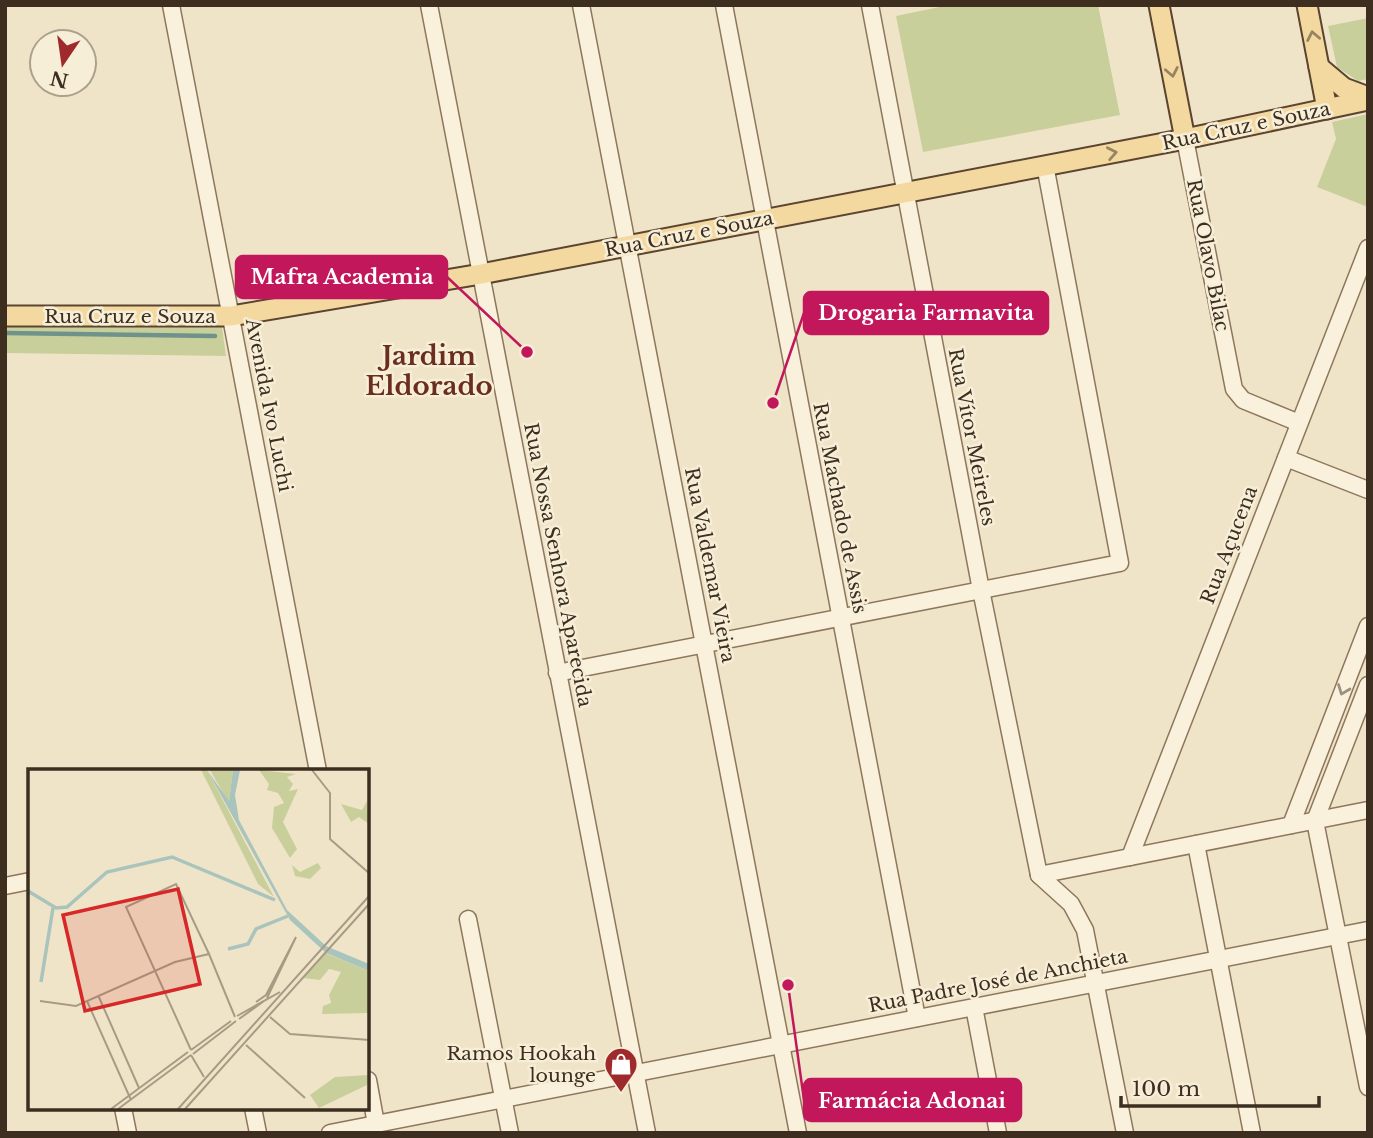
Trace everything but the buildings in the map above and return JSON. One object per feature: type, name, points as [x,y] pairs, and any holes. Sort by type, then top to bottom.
[{"type":"main road","name":"Rua Olavo Bilac","points":[[1159,5],[1185,139]]},
{"type":"main road","points":[[1307,5],[1327,109]]},
{"type":"main road","points":[[1319,67],[1344,88],[1368,98]]},
{"type":"main road","name":"Rua Cruz e Souza","points":[[5,316],[231,316],[481,274],[904,193],[1185,139],[1368,98]]},
{"type":"street","name":"Avenida Ivo Luchi","points":[[171,5],[318,769]]},
{"type":"street","name":"Rua Nossa Senhora Aparecida","points":[[429,5],[647,1133]]},
{"type":"street","name":"Rua Valdemar Vieira","points":[[580,5],[798,1133]]},
{"type":"street","name":"Rua Machado de Assis","points":[[724,5],[917,1018]]},
{"type":"street","name":"Rua Vítor Meireles","points":[[870,5],[981,590],[1039,875]]},
{"type":"street","name":"Rua Olavo Bilac","points":[[1185,139],[1234,389],[1243,400],[1299,423]]},
{"type":"street","points":[[557,673],[1121,563],[1045,165]]},
{"type":"street","name":"Rua Açucena","points":[[1130,857],[1368,248]]},
{"type":"street","points":[[1286,458],[1368,490]]},
{"type":"street","points":[[1291,825],[1368,626]]},
{"type":"street","points":[[1368,685],[1315,821],[1368,1087]]},
{"type":"street","points":[[1039,875],[1368,810]]},
{"type":"street","points":[[1196,844],[1252,1133]]},
{"type":"street","points":[[1039,875],[1072,904],[1080,918],[1096,984],[1125,1133]]},
{"type":"street","points":[[5,886],[28,881]]},
{"type":"street","points":[[468,919],[510,1133]]},
{"type":"street","name":"Rua Padre José de Anchieta","points":[[330,1133],[1368,930]]},
{"type":"street","points":[[974,1007],[998,1133]]},
{"type":"street","points":[[369,1086],[376,1124]]},
{"type":"street","points":[[123,1110],[128,1133]]},
{"type":"street","points":[[253,1110],[258,1133]]},
{"type":"green space","points":[[949,5],[1098,5],[1120,115],[923,152],[896,16]]},
{"type":"green space","points":[[1368,18],[1368,79],[1358,81],[1337,67],[1328,26]]},
{"type":"green space","points":[[1368,114],[1368,207],[1317,187],[1336,139],[1332,122]]},
{"type":"green space","points":[[5,320],[221,320],[226,356],[5,353]]},
{"type":"waterway","points":[[5,333],[215,336]]},
{"type":"place","name":"Mafra Academia","points":[[527,352]]},
{"type":"place","name":"Drogaria Farmavita","points":[[773,403]]},
{"type":"place","name":"Farmácia Adonai","points":[[788,985]]},
{"type":"place","name":"Ramos Hookah lounge","points":[[621,1094]]},
{"type":"district","name":"Jardim Eldorado","points":[[429,371]]}]
